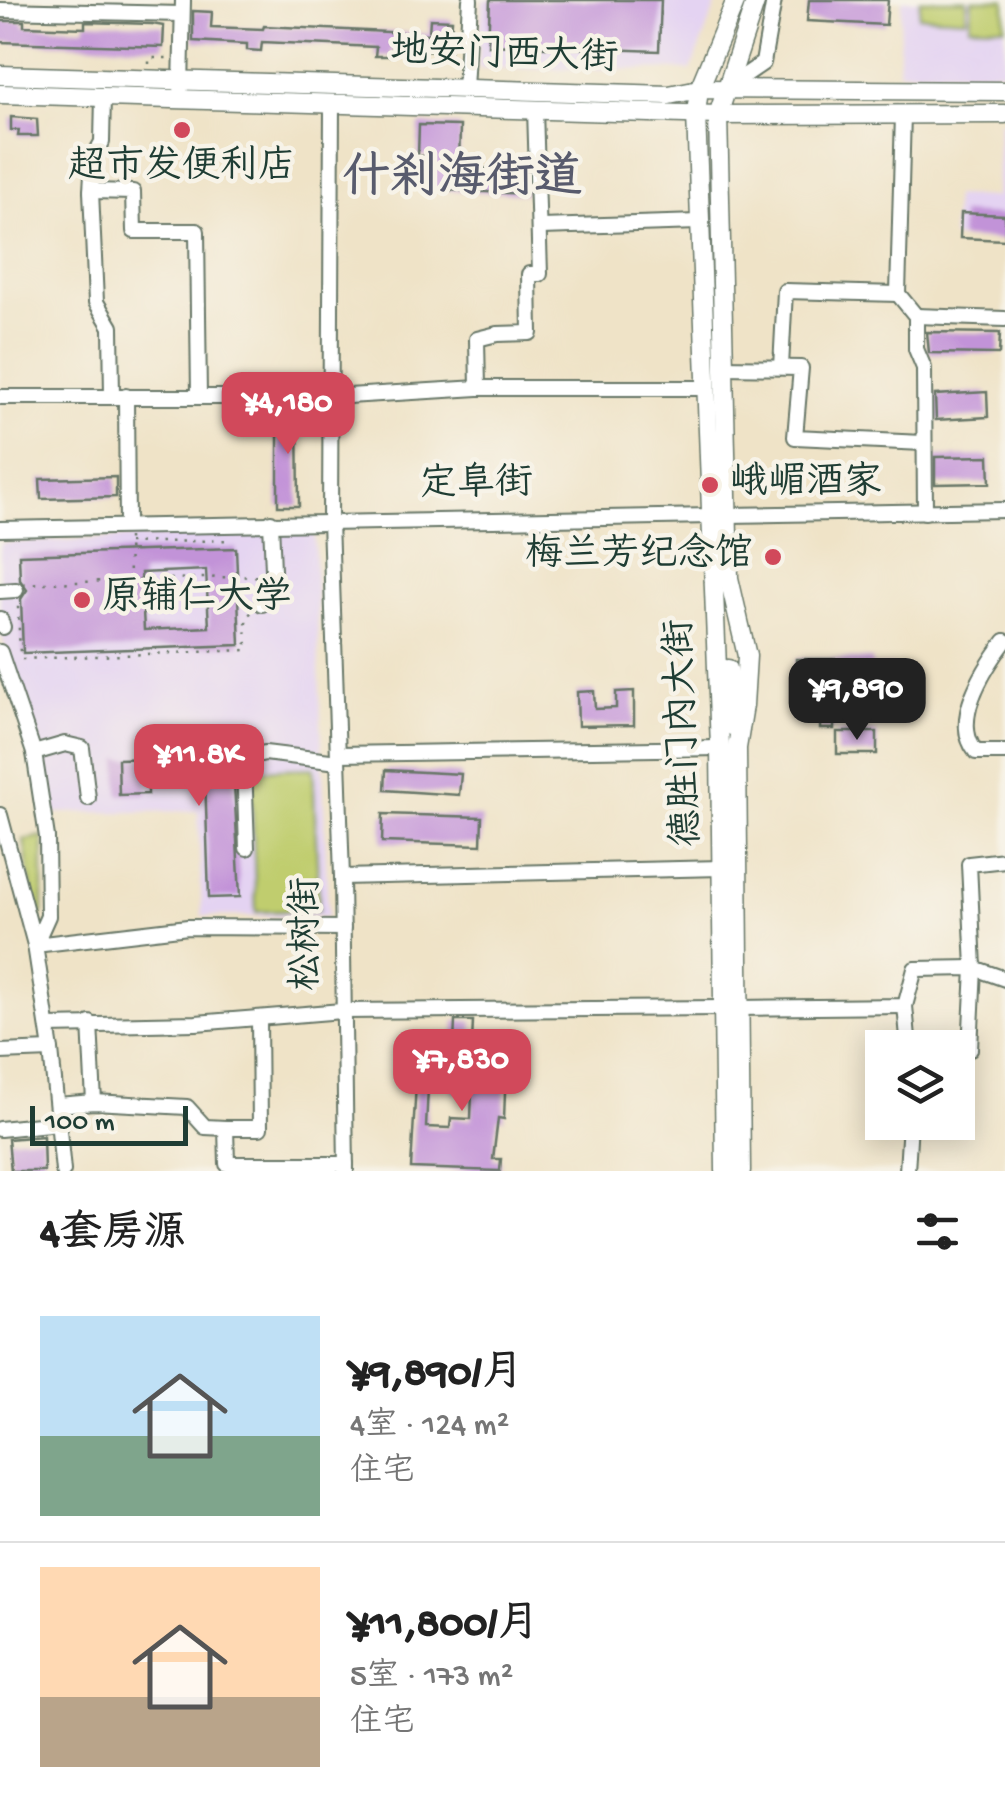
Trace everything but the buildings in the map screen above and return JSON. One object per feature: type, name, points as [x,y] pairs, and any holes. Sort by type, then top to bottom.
[{"type":"main road","name":"德胜门内大街","points":[[718,471],[705,388],[696,114],[700,88],[736,0]]},
{"type":"main road","name":"德胜门内大街","points":[[725,1171],[731,1008],[728,748],[718,471],[722,367],[718,115],[756,0]]},
{"type":"main road","name":"地安门西大街","points":[[0,75],[668,95],[700,88],[1005,91]]},
{"type":"main road","name":"地安门西大街","points":[[0,94],[718,115],[1005,114]]},
{"type":"main road","name":"德胜门内大街","points":[[721,578],[746,656],[744,706],[728,748],[722,868],[741,1171]]},
{"type":"street","points":[[465,88],[470,0]]},
{"type":"street","points":[[725,90],[763,64],[774,0]]},
{"type":"street","points":[[0,10],[182,7],[182,99]]},
{"type":"street","points":[[104,96],[102,142],[94,158],[91,192],[96,302],[111,327],[127,526]]},
{"type":"street","name":"松树街","points":[[332,102],[330,521],[342,876],[346,1168]]},
{"type":"street","points":[[478,388],[477,339],[530,333],[529,274],[540,274],[535,109]]},
{"type":"street","points":[[903,114],[898,294],[916,316],[916,349],[924,368],[925,512]]},
{"type":"street","points":[[91,192],[133,192],[134,230],[197,231],[199,397]]},
{"type":"street","points":[[541,227],[699,222]]},
{"type":"street","points":[[781,368],[785,291],[898,294]]},
{"type":"street","points":[[916,316],[1005,319]]},
{"type":"street","points":[[722,367],[800,368],[795,437],[923,442]]},
{"type":"street","points":[[0,397],[332,397],[478,388],[705,388]]},
{"type":"street","name":"定阜街","points":[[0,528],[1005,510]]},
{"type":"street","points":[[262,604],[274,594],[271,522]]},
{"type":"street","points":[[1005,641],[968,704],[970,744],[976,752],[1005,752]]},
{"type":"street","points":[[0,652],[34,752],[47,837],[48,916],[34,946]]},
{"type":"street","points":[[34,752],[65,744],[82,748],[88,798]]},
{"type":"street","points":[[246,848],[244,764],[248,757],[265,753],[338,758],[728,748]]},
{"type":"street","points":[[0,815],[34,946],[48,1026],[63,1171]]},
{"type":"street","points":[[971,1030],[974,968],[968,864],[1005,860]]},
{"type":"street","points":[[342,876],[722,868]]},
{"type":"street","points":[[34,946],[188,927],[343,928]]},
{"type":"street","points":[[907,1030],[906,1006],[915,969],[974,968],[1005,979]]},
{"type":"street","points":[[48,1026],[196,1023],[342,1011],[906,1006]]},
{"type":"street","points":[[57,1105],[94,1102],[187,1107],[204,1127],[260,1128],[259,1018]]},
{"type":"street","points":[[90,1023],[94,1102]]},
{"type":"street","points":[[0,1052],[51,1050]]},
{"type":"street","points":[[0,1129],[58,1124]]},
{"type":"street","points":[[226,1128],[227,1164],[346,1168]]},
{"type":"street","points":[[907,1171],[909,1140]]},
{"type":"path","points":[[127,526],[129,580]]},
{"type":"path","points":[[128,542],[231,540]]},
{"type":"path","points":[[262,576],[262,604],[246,617],[247,650],[22,659],[8,590],[17,584],[129,580],[262,576]]},
{"type":"shaded area","points":[[483,0],[718,0],[691,70],[478,68]]},
{"type":"shaded area","points":[[902,0],[1005,0],[1005,71],[898,71]]},
{"type":"shaded area","points":[[999,122],[1005,123],[1005,240],[952,238],[954,196],[996,197]]},
{"type":"shaded area","points":[[314,530],[328,916],[202,916],[198,811],[48,813],[42,759],[0,631],[0,543]]},
{"type":"green space","points":[[920,0],[967,0],[966,19],[919,16]]},
{"type":"green space","points":[[972,0],[1005,0],[1005,27],[970,26]]},
{"type":"green space","points":[[313,768],[319,910],[256,912],[251,770]]},
{"type":"green space","points":[[43,836],[43,913],[38,916],[24,840]]},
{"type":"place","name":"超市发便利店","points":[[182,130]]},
{"type":"place","name":"峨嵋酒家","points":[[710,485]]},
{"type":"place","name":"梅兰芳纪念馆","points":[[773,557]]},
{"type":"place","name":"原辅仁大学","points":[[82,600]]},
{"type":"district","name":"什刹海街道","points":[[462,181]]}]
